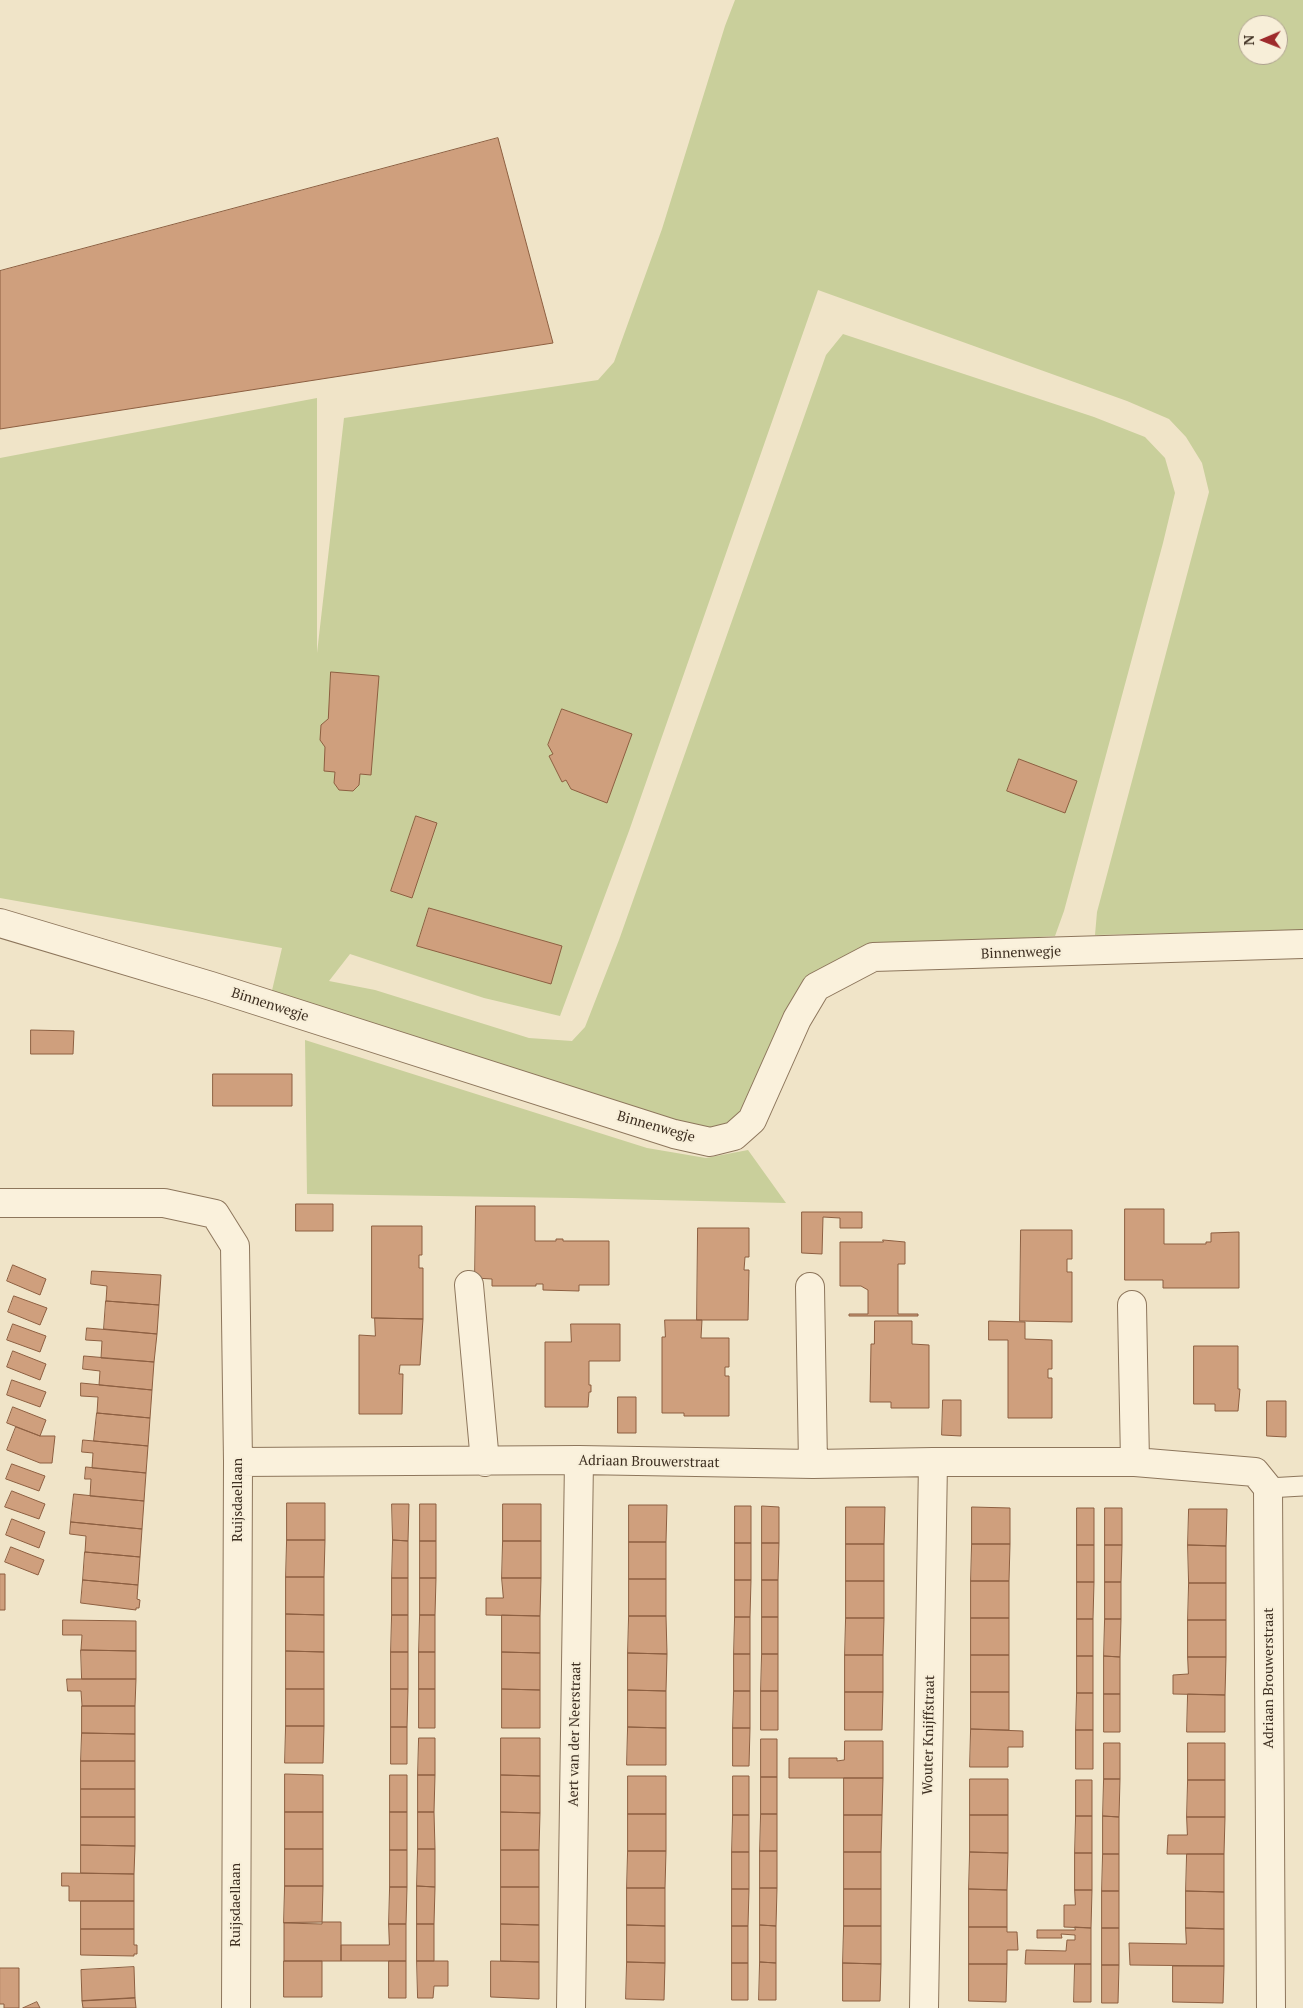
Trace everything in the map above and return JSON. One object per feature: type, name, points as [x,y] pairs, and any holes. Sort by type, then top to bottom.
[{"type":"street","name":"Binnenwegje","points":[[0,923],[211,986],[674,1134],[710,1142],[734,1136],[752,1120],[798,1019],[816,987],[873,957],[1303,944]]},
{"type":"street","name":"Ruijsdaellaan","points":[[0,1202],[164,1204],[215,1214],[235,1246],[238,1462],[236,2008]]},
{"type":"street","points":[[469,1285],[484,1462]]},
{"type":"street","points":[[810,1287],[813,1464]]},
{"type":"street","points":[[1132,1305],[1135,1462]]},
{"type":"street","name":"Adriaan Brouwerstraat","points":[[238,1462],[579,1460],[813,1464],[1135,1462],[1255,1472],[1268,1488],[1271,2008]]},
{"type":"street","name":"Aert van der Neerstraat","points":[[571,2008],[579,1460]]},
{"type":"street","name":"Wouter Knijffstraat","points":[[924,2008],[933,1462]]},
{"type":"lane","points":[[1268,1488],[1303,1486]]},
{"type":"green space","points":[[735,0],[1303,0],[1303,930],[1095,935],[1097,912],[1209,492],[1202,463],[1186,437],[1169,419],[1127,401],[818,290],[629,831],[560,1016],[484,998],[350,954],[329,981],[375,990],[529,1038],[572,1041],[585,1027],[619,940],[826,355],[843,334],[1094,417],[1145,437],[1165,458],[1175,493],[1064,911],[1055,936],[897,946],[834,962],[747,1113],[717,1132],[681,1126],[270,999],[282,948],[0,898],[0,458],[317,398],[317,653],[344,418],[598,380],[614,362],[662,229],[725,26]]},
{"type":"green space","points":[[305,1040],[647,1148],[706,1158],[748,1150],[786,1203],[307,1194]]},
{"type":"building","points":[[498,138],[553,343],[0,429],[0,271]]},
{"type":"building","points":[[331,672],[379,676],[371,775],[360,774],[359,785],[353,791],[339,790],[334,783],[335,772],[324,771],[325,747],[320,740],[321,725],[328,719]]},
{"type":"building","points":[[562,709],[632,734],[607,803],[571,789],[566,780],[562,782],[549,756],[553,754],[548,745]]},
{"type":"building","points":[[1019,759],[1077,781],[1065,813],[1007,791]]},
{"type":"building","points":[[416,816],[437,823],[412,898],[391,891]]},
{"type":"building","points":[[429,908],[562,946],[551,984],[417,946]]},
{"type":"building","points":[[31,1030],[74,1031],[73,1054],[31,1054]]},
{"type":"building","points":[[213,1074],[292,1074],[292,1106],[213,1106]]},
{"type":"building","points":[[296,1204],[333,1204],[333,1231],[296,1231]]},
{"type":"building","points":[[476,1206],[535,1206],[535,1241],[563,1239],[563,1241],[609,1241],[609,1285],[579,1285],[579,1291],[543,1290],[543,1284],[536,1284],[536,1286],[492,1286],[492,1279],[475,1278]]},
{"type":"building","points":[[1125,1209],[1164,1209],[1164,1244],[1206,1244],[1206,1242],[1211,1242],[1211,1233],[1239,1232],[1239,1288],[1163,1288],[1163,1280],[1125,1280]]},
{"type":"building","points":[[802,1212],[862,1212],[862,1228],[840,1228],[840,1218],[823,1217],[822,1254],[802,1253]]},
{"type":"building","points":[[372,1226],[422,1226],[422,1255],[419,1255],[419,1268],[423,1268],[423,1319],[372,1318]]},
{"type":"building","points":[[698,1228],[749,1228],[749,1257],[745,1257],[744,1270],[749,1270],[748,1320],[697,1320]]},
{"type":"building","points":[[1021,1230],[1072,1230],[1072,1259],[1067,1259],[1067,1272],[1072,1272],[1072,1322],[1020,1321]]},
{"type":"building","points":[[883,1240],[905,1242],[905,1264],[898,1264],[898,1314],[918,1314],[918,1316],[849,1316],[849,1314],[868,1314],[868,1290],[861,1286],[840,1286],[840,1242],[883,1242]]},
{"type":"building","points":[[13,1265],[46,1279],[40,1295],[7,1281]]},
{"type":"building","points":[[92,1271],[161,1275],[159,1305],[106,1301],[107,1286],[91,1284]]},
{"type":"building","points":[[14,1296],[47,1308],[40,1325],[8,1312]]},
{"type":"building","points":[[106,1301],[159,1305],[157,1334],[104,1329]]},
{"type":"building","points":[[375,1318],[423,1319],[420,1365],[400,1365],[399,1374],[403,1374],[402,1414],[359,1414],[359,1335],[375,1336]]},
{"type":"building","points":[[665,1320],[702,1320],[701,1338],[729,1338],[729,1367],[725,1367],[725,1376],[729,1376],[729,1416],[684,1416],[684,1413],[662,1413],[662,1337],[665,1337]]},
{"type":"building","points":[[875,1321],[912,1321],[912,1344],[929,1345],[929,1408],[891,1408],[891,1402],[870,1402],[871,1344],[874,1344]]},
{"type":"building","points":[[989,1321],[1025,1322],[1025,1339],[1052,1340],[1052,1369],[1048,1369],[1048,1378],[1052,1378],[1052,1418],[1008,1418],[1008,1340],[989,1340]]},
{"type":"building","points":[[13,1324],[46,1336],[40,1352],[7,1340]]},
{"type":"building","points":[[571,1324],[620,1324],[620,1361],[589,1361],[589,1385],[591,1385],[591,1392],[589,1392],[588,1407],[545,1407],[545,1342],[571,1342]]},
{"type":"building","points":[[87,1328],[157,1334],[154,1362],[101,1358],[102,1341],[86,1340]]},
{"type":"building","points":[[1194,1346],[1238,1346],[1238,1389],[1240,1389],[1238,1411],[1215,1411],[1215,1404],[1194,1404]]},
{"type":"building","points":[[13,1351],[46,1364],[40,1380],[7,1367]]},
{"type":"building","points":[[84,1356],[154,1362],[152,1390],[99,1385],[100,1371],[83,1369]]},
{"type":"building","points":[[12,1380],[46,1392],[40,1407],[7,1395]]},
{"type":"building","points":[[81,1383],[152,1390],[150,1418],[97,1413],[98,1397],[81,1396]]},
{"type":"building","points":[[618,1397],[636,1397],[636,1433],[618,1433]]},
{"type":"building","points":[[943,1400],[961,1400],[961,1436],[942,1435]]},
{"type":"building","points":[[1267,1401],[1286,1401],[1286,1437],[1267,1436]]},
{"type":"building","points":[[13,1407],[46,1420],[40,1436],[7,1423]]},
{"type":"building","points":[[97,1413],[150,1418],[148,1446],[94,1441]]},
{"type":"building","points":[[16,1427],[40,1436],[55,1436],[52,1463],[40,1463],[7,1450]]},
{"type":"building","points":[[83,1440],[148,1446],[146,1473],[92,1468],[93,1453],[82,1452]]},
{"type":"building","points":[[12,1464],[45,1476],[39,1491],[6,1479]]},
{"type":"building","points":[[86,1467],[146,1473],[144,1501],[90,1496],[91,1479],[85,1479]]},
{"type":"building","points":[[12,1491],[45,1504],[39,1519],[5,1507]]},
{"type":"building","points":[[74,1494],[144,1501],[142,1529],[71,1522]]},
{"type":"building","points":[[287,1503],[325,1503],[325,1540],[287,1540]]},
{"type":"building","points":[[392,1504],[409,1504],[408,1541],[393,1540]]},
{"type":"building","points":[[420,1504],[436,1504],[436,1541],[420,1541]]},
{"type":"building","points":[[503,1504],[541,1504],[541,1541],[503,1541]]},
{"type":"building","points":[[629,1505],[667,1505],[666,1542],[629,1542]]},
{"type":"building","points":[[735,1506],[751,1506],[751,1543],[735,1543]]},
{"type":"building","points":[[762,1506],[779,1507],[779,1543],[762,1543]]},
{"type":"building","points":[[846,1507],[885,1507],[884,1544],[846,1544]]},
{"type":"building","points":[[972,1507],[1010,1508],[1010,1544],[972,1544]]},
{"type":"building","points":[[1077,1508],[1094,1508],[1094,1545],[1077,1545]]},
{"type":"building","points":[[1105,1508],[1122,1508],[1122,1545],[1105,1545]]},
{"type":"building","points":[[1189,1509],[1227,1509],[1226,1546],[1188,1545]]},
{"type":"building","points":[[12,1519],[45,1532],[39,1548],[6,1535]]},
{"type":"building","points":[[71,1522],[142,1529],[140,1557],[85,1552],[86,1536],[70,1534]]},
{"type":"building","points":[[287,1540],[325,1540],[324,1577],[286,1577]]},
{"type":"building","points":[[393,1540],[408,1541],[408,1578],[392,1578]]},
{"type":"building","points":[[420,1541],[436,1541],[436,1578],[420,1578]]},
{"type":"building","points":[[503,1541],[541,1541],[541,1578],[502,1578]]},
{"type":"building","points":[[629,1542],[666,1542],[666,1579],[629,1579]]},
{"type":"building","points":[[735,1543],[751,1543],[751,1580],[735,1580]]},
{"type":"building","points":[[762,1543],[779,1543],[778,1580],[762,1580]]},
{"type":"building","points":[[846,1544],[884,1544],[884,1581],[846,1581]]},
{"type":"building","points":[[972,1544],[1010,1544],[1009,1581],[971,1581]]},
{"type":"building","points":[[1077,1545],[1094,1545],[1094,1582],[1077,1582]]},
{"type":"building","points":[[1105,1545],[1122,1545],[1121,1582],[1105,1582]]},
{"type":"building","points":[[1188,1545],[1226,1546],[1226,1583],[1189,1583]]},
{"type":"building","points":[[11,1547],[44,1560],[38,1575],[5,1562]]},
{"type":"building","points":[[85,1552],[140,1557],[138,1585],[83,1580]]},
{"type":"building","points":[[0,1574],[5,1574],[5,1610],[0,1610]]},
{"type":"building","points":[[286,1577],[324,1577],[324,1615],[286,1614]]},
{"type":"building","points":[[392,1578],[408,1578],[408,1615],[392,1615]]},
{"type":"building","points":[[420,1578],[436,1578],[435,1615],[420,1615]]},
{"type":"building","points":[[502,1578],[541,1578],[540,1616],[486,1615],[486,1598],[503,1598]]},
{"type":"building","points":[[629,1579],[666,1579],[666,1616],[629,1616]]},
{"type":"building","points":[[83,1580],[138,1585],[137,1599],[140,1600],[139,1608],[136,1608],[136,1610],[81,1603]]},
{"type":"building","points":[[735,1580],[751,1580],[750,1617],[735,1617]]},
{"type":"building","points":[[762,1580],[778,1580],[778,1617],[762,1617]]},
{"type":"building","points":[[846,1581],[884,1581],[884,1618],[846,1618]]},
{"type":"building","points":[[971,1581],[1009,1581],[1009,1618],[971,1618]]},
{"type":"building","points":[[1077,1582],[1094,1582],[1093,1619],[1077,1619]]},
{"type":"building","points":[[1105,1582],[1121,1582],[1121,1619],[1105,1619]]},
{"type":"building","points":[[1189,1583],[1226,1583],[1226,1620],[1188,1620]]},
{"type":"building","points":[[286,1614],[324,1615],[324,1652],[286,1651]]},
{"type":"building","points":[[392,1615],[408,1615],[408,1652],[391,1652]]},
{"type":"building","points":[[420,1615],[435,1615],[435,1652],[419,1652]]},
{"type":"building","points":[[502,1615],[540,1616],[540,1653],[502,1652]]},
{"type":"building","points":[[629,1616],[666,1616],[667,1654],[628,1653]]},
{"type":"building","points":[[735,1617],[750,1617],[750,1654],[734,1654]]},
{"type":"building","points":[[762,1617],[778,1617],[778,1654],[762,1654]]},
{"type":"building","points":[[846,1618],[884,1618],[883,1655],[845,1655]]},
{"type":"building","points":[[971,1618],[1009,1618],[1009,1655],[971,1655]]},
{"type":"building","points":[[1077,1619],[1093,1619],[1093,1656],[1077,1656]]},
{"type":"building","points":[[1105,1619],[1121,1619],[1120,1657],[1104,1656]]},
{"type":"building","points":[[63,1620],[136,1621],[136,1651],[81,1650],[82,1635],[63,1635]]},
{"type":"building","points":[[1188,1620],[1226,1620],[1226,1657],[1188,1657]]},
{"type":"building","points":[[81,1650],[136,1651],[136,1679],[82,1679]]},
{"type":"building","points":[[286,1651],[324,1652],[324,1689],[286,1689]]},
{"type":"building","points":[[391,1652],[408,1652],[408,1689],[391,1689]]},
{"type":"building","points":[[419,1652],[435,1652],[435,1689],[419,1689]]},
{"type":"building","points":[[502,1652],[540,1653],[540,1690],[502,1689]]},
{"type":"building","points":[[628,1653],[667,1654],[666,1691],[628,1690]]},
{"type":"building","points":[[734,1654],[750,1654],[750,1691],[734,1691]]},
{"type":"building","points":[[762,1654],[778,1654],[778,1691],[761,1691]]},
{"type":"building","points":[[845,1655],[883,1655],[883,1692],[845,1692]]},
{"type":"building","points":[[971,1655],[1009,1655],[1009,1692],[971,1692]]},
{"type":"building","points":[[1077,1656],[1093,1656],[1093,1693],[1077,1693]]},
{"type":"building","points":[[1104,1656],[1120,1657],[1120,1694],[1104,1694]]},
{"type":"building","points":[[1188,1657],[1226,1657],[1225,1695],[1173,1694],[1173,1675],[1188,1674]]},
{"type":"building","points":[[67,1679],[136,1679],[135,1706],[82,1706],[81,1691],[68,1691]]},
{"type":"building","points":[[286,1689],[324,1689],[324,1726],[286,1726]]},
{"type":"building","points":[[391,1689],[408,1689],[407,1727],[391,1727]]},
{"type":"building","points":[[419,1689],[435,1689],[435,1728],[419,1728]]},
{"type":"building","points":[[502,1689],[540,1690],[540,1728],[502,1728]]},
{"type":"building","points":[[628,1690],[666,1691],[666,1728],[628,1727]]},
{"type":"building","points":[[734,1691],[750,1691],[750,1728],[733,1728]]},
{"type":"building","points":[[761,1691],[778,1691],[778,1730],[761,1730]]},
{"type":"building","points":[[845,1692],[883,1692],[882,1730],[845,1730]]},
{"type":"building","points":[[971,1692],[1009,1692],[1009,1730],[971,1729]]},
{"type":"building","points":[[1077,1693],[1093,1693],[1093,1730],[1076,1730]]},
{"type":"building","points":[[1104,1694],[1120,1694],[1120,1732],[1104,1732]]},
{"type":"building","points":[[1188,1694],[1225,1695],[1225,1732],[1187,1732]]},
{"type":"building","points":[[82,1706],[135,1706],[135,1734],[82,1733]]},
{"type":"building","points":[[286,1726],[324,1726],[323,1763],[285,1763]]},
{"type":"building","points":[[391,1727],[407,1727],[407,1764],[391,1764]]},
{"type":"building","points":[[628,1727],[666,1728],[666,1765],[627,1765]]},
{"type":"building","points":[[733,1728],[750,1728],[749,1766],[733,1766]]},
{"type":"building","points":[[971,1729],[1023,1731],[1023,1747],[1008,1747],[1008,1767],[970,1767]]},
{"type":"building","points":[[1076,1730],[1093,1730],[1093,1769],[1076,1769]]},
{"type":"building","points":[[82,1733],[135,1734],[135,1761],[81,1761]]},
{"type":"building","points":[[419,1738],[435,1738],[435,1775],[418,1775]]},
{"type":"building","points":[[501,1738],[540,1738],[540,1776],[501,1775]]},
{"type":"building","points":[[761,1739],[777,1739],[777,1777],[761,1777]]},
{"type":"building","points":[[845,1741],[883,1741],[883,1778],[789,1778],[789,1758],[837,1758],[837,1761],[844,1760]]},
{"type":"building","points":[[1104,1743],[1120,1743],[1120,1779],[1104,1779]]},
{"type":"building","points":[[1188,1743],[1225,1743],[1225,1780],[1188,1780]]},
{"type":"building","points":[[81,1761],[135,1761],[135,1789],[81,1789]]},
{"type":"building","points":[[285,1774],[323,1775],[323,1812],[285,1812]]},
{"type":"building","points":[[390,1775],[407,1775],[407,1812],[390,1812]]},
{"type":"building","points":[[418,1775],[435,1775],[434,1812],[418,1812]]},
{"type":"building","points":[[501,1775],[540,1776],[540,1813],[501,1812]]},
{"type":"building","points":[[628,1776],[666,1776],[666,1814],[628,1814]]},
{"type":"building","points":[[733,1776],[749,1776],[749,1815],[733,1815]]},
{"type":"building","points":[[761,1777],[777,1777],[777,1814],[761,1814]]},
{"type":"building","points":[[844,1778],[883,1778],[882,1815],[844,1815]]},
{"type":"building","points":[[970,1779],[1008,1779],[1008,1815],[970,1815]]},
{"type":"building","points":[[1104,1779],[1120,1779],[1119,1817],[1103,1816]]},
{"type":"building","points":[[1076,1780],[1092,1780],[1092,1816],[1076,1816]]},
{"type":"building","points":[[1188,1780],[1225,1780],[1225,1817],[1187,1817]]},
{"type":"building","points":[[81,1789],[135,1789],[135,1817],[81,1817]]},
{"type":"building","points":[[285,1812],[323,1812],[323,1849],[285,1849]]},
{"type":"building","points":[[390,1812],[407,1812],[407,1850],[390,1850]]},
{"type":"building","points":[[418,1812],[434,1812],[435,1849],[418,1849]]},
{"type":"building","points":[[501,1812],[540,1813],[539,1850],[501,1850]]},
{"type":"building","points":[[628,1814],[666,1814],[666,1851],[628,1851]]},
{"type":"building","points":[[761,1814],[777,1814],[777,1851],[760,1851]]},
{"type":"building","points":[[733,1815],[749,1815],[749,1852],[732,1852]]},
{"type":"building","points":[[844,1815],[882,1815],[881,1852],[844,1852]]},
{"type":"building","points":[[970,1815],[1008,1815],[1008,1853],[970,1852]]},
{"type":"building","points":[[1076,1816],[1092,1816],[1092,1853],[1075,1853]]},
{"type":"building","points":[[1103,1816],[1119,1817],[1119,1854],[1103,1854]]},
{"type":"building","points":[[81,1817],[135,1817],[135,1846],[81,1845]]},
{"type":"building","points":[[1187,1817],[1225,1817],[1224,1854],[1167,1854],[1168,1835],[1187,1835]]},
{"type":"building","points":[[81,1845],[135,1846],[134,1874],[81,1873]]},
{"type":"building","points":[[285,1849],[323,1849],[323,1886],[285,1886]]},
{"type":"building","points":[[418,1849],[435,1849],[435,1887],[417,1886]]},
{"type":"building","points":[[390,1850],[407,1850],[407,1887],[390,1887]]},
{"type":"building","points":[[501,1850],[539,1850],[539,1887],[501,1887]]},
{"type":"building","points":[[628,1851],[666,1851],[665,1888],[627,1888]]},
{"type":"building","points":[[760,1851],[777,1851],[777,1888],[760,1888]]},
{"type":"building","points":[[732,1852],[749,1852],[749,1889],[732,1889]]},
{"type":"building","points":[[844,1852],[881,1852],[881,1889],[844,1889]]},
{"type":"building","points":[[970,1852],[1008,1853],[1007,1890],[969,1889]]},
{"type":"building","points":[[1075,1853],[1092,1853],[1092,1890],[1075,1890]]},
{"type":"building","points":[[1103,1854],[1119,1854],[1119,1891],[1102,1891]]},
{"type":"building","points":[[1187,1854],[1224,1854],[1224,1892],[1186,1891]]},
{"type":"building","points":[[62,1873],[134,1874],[134,1901],[69,1901],[69,1886],[62,1886]]},
{"type":"building","points":[[285,1886],[323,1886],[322,1924],[284,1923]]},
{"type":"building","points":[[417,1886],[435,1887],[434,1924],[417,1924]]},
{"type":"building","points":[[390,1887],[407,1887],[406,1924],[389,1924]]},
{"type":"building","points":[[501,1887],[539,1887],[539,1925],[501,1924]]},
{"type":"building","points":[[627,1888],[665,1888],[665,1926],[627,1925]]},
{"type":"building","points":[[760,1888],[777,1888],[776,1926],[760,1925]]},
{"type":"building","points":[[732,1889],[749,1889],[748,1926],[732,1926]]},
{"type":"building","points":[[844,1889],[881,1889],[881,1926],[844,1926]]},
{"type":"building","points":[[969,1889],[1007,1890],[1007,1927],[969,1927]]},
{"type":"building","points":[[1075,1890],[1092,1890],[1091,1928],[1064,1927],[1064,1905],[1075,1905]]},
{"type":"building","points":[[1102,1891],[1119,1891],[1119,1928],[1102,1928]]},
{"type":"building","points":[[1186,1891],[1224,1892],[1224,1929],[1186,1928]]},
{"type":"building","points":[[81,1901],[134,1901],[134,1929],[81,1929]]},
{"type":"building","points":[[341,1922],[341,1961],[284,1961],[284,1923]]},
{"type":"building","points":[[389,1924],[406,1924],[406,1961],[341,1961],[341,1945],[389,1945]]},
{"type":"building","points":[[417,1924],[434,1924],[434,1961],[417,1961]]},
{"type":"building","points":[[501,1924],[539,1925],[539,1962],[501,1961]]},
{"type":"building","points":[[627,1925],[665,1926],[665,1963],[627,1962]]},
{"type":"building","points":[[760,1925],[776,1926],[776,1963],[760,1962]]},
{"type":"building","points":[[732,1926],[748,1926],[748,1963],[732,1963]]},
{"type":"building","points":[[844,1926],[881,1926],[881,1964],[843,1963]]},
{"type":"building","points":[[969,1927],[1007,1927],[1007,1932],[1017,1932],[1018,1950],[1007,1950],[1007,1964],[969,1964]]},
{"type":"building","points":[[1075,1927],[1091,1928],[1091,1964],[1025,1964],[1026,1950],[1066,1951],[1067,1940],[1075,1940],[1075,1935],[1061,1934],[1062,1938],[1037,1938],[1037,1930],[1075,1930]]},
{"type":"building","points":[[1102,1928],[1119,1928],[1119,1965],[1102,1965]]},
{"type":"building","points":[[1186,1928],[1224,1929],[1224,1966],[1130,1965],[1129,1943],[1186,1944]]},
{"type":"building","points":[[81,1929],[134,1929],[134,1945],[137,1945],[137,1954],[134,1954],[134,1956],[81,1955]]},
{"type":"building","points":[[284,1961],[322,1961],[322,1997],[284,1997]]},
{"type":"building","points":[[389,1961],[406,1961],[406,1998],[389,1998]]},
{"type":"building","points":[[417,1961],[448,1961],[448,1986],[434,1986],[433,1998],[418,1998]]},
{"type":"building","points":[[491,1961],[539,1962],[539,1999],[491,1997]]},
{"type":"building","points":[[627,1962],[665,1963],[664,2000],[626,1999]]},
{"type":"building","points":[[760,1962],[776,1963],[776,2000],[759,2000]]},
{"type":"building","points":[[732,1963],[748,1963],[748,2000],[732,2000]]},
{"type":"building","points":[[843,1963],[881,1964],[880,2001],[843,2001]]},
{"type":"building","points":[[969,1964],[1007,1964],[1006,2002],[969,2001]]},
{"type":"building","points":[[1075,1964],[1091,1964],[1091,2002],[1074,2002]]},
{"type":"building","points":[[1102,1965],[1119,1965],[1118,2003],[1102,2003]]},
{"type":"building","points":[[1173,1966],[1224,1966],[1223,2003],[1173,2002]]},
{"type":"building","points":[[134,1967],[135,1998],[82,2001],[81,1970]]},
{"type":"building","points":[[0,1968],[19,1968],[19,2008],[4,2008],[4,2004],[0,2004]]},
{"type":"building","points":[[135,1998],[136,2008],[83,2008],[82,2001]]},
{"type":"building","points":[[37,2002],[40,2008],[23,2008]]}]
